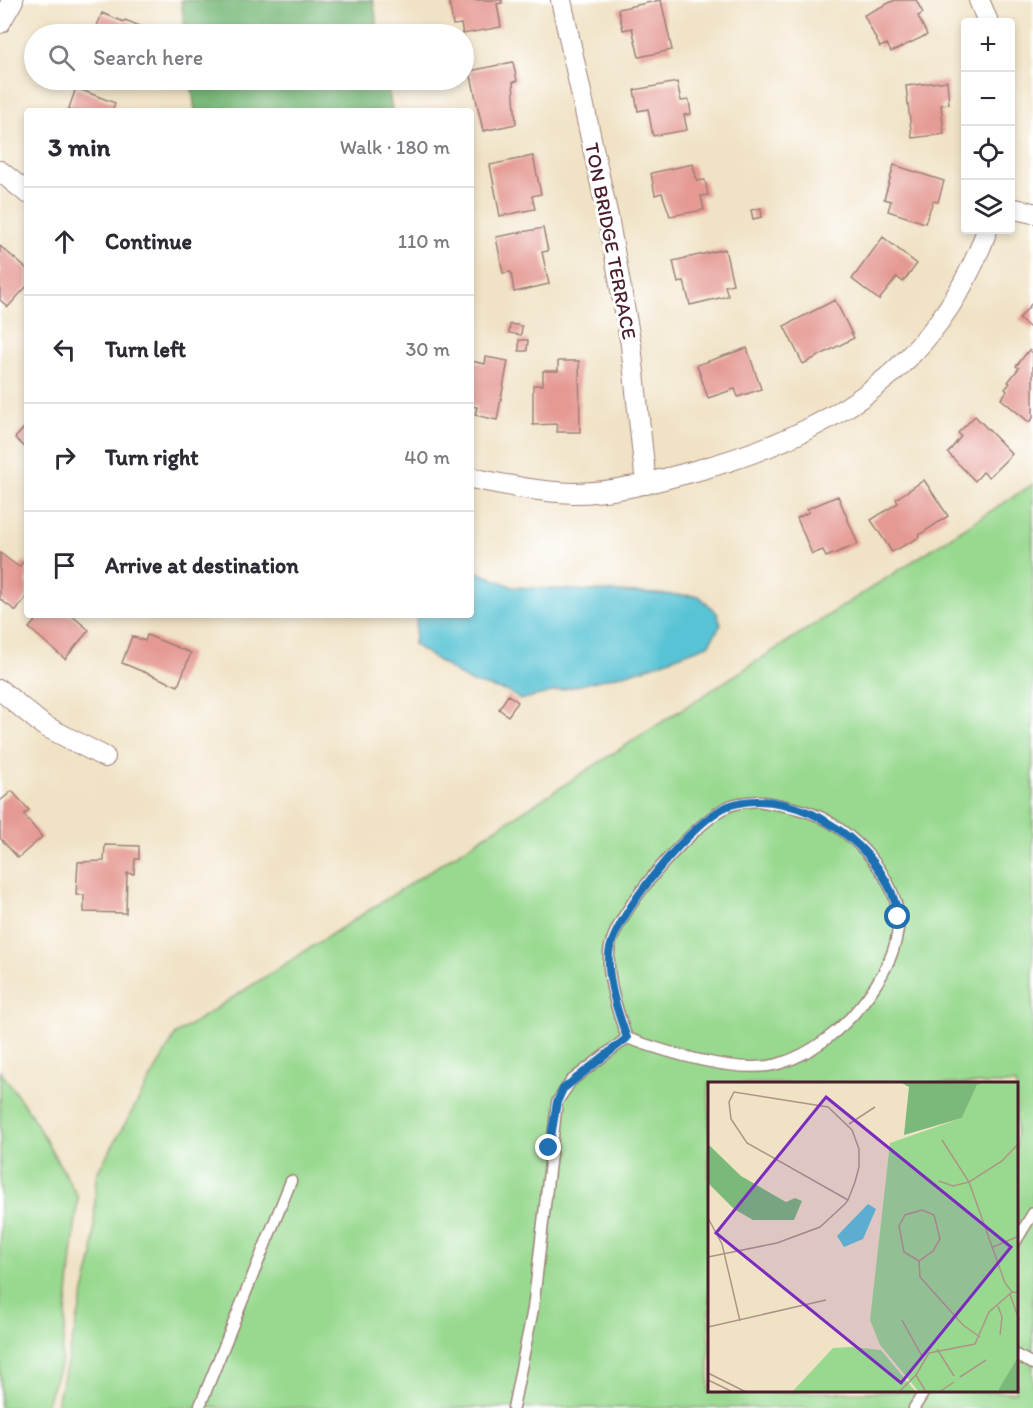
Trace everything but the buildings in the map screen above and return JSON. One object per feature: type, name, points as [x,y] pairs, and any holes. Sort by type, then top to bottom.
[{"type":"street","points":[[0,23],[13,0]]},
{"type":"street","name":"TON BRIDGE TERRACE","points":[[561,0],[608,217],[631,345],[646,484]]},
{"type":"street","points":[[979,0],[986,18]]},
{"type":"street","points":[[0,171],[24,191]]},
{"type":"street","points":[[1015,209],[1033,213]]},
{"type":"street","points":[[474,479],[522,489],[576,493],[646,484],[752,454],[788,440],[839,414],[883,382],[920,346],[944,316],[986,234]]},
{"type":"street","points":[[0,690],[43,724],[105,757]]},
{"type":"lane","points":[[758,801],[807,812],[827,821],[844,833],[872,861],[896,898],[897,936],[874,989],[856,1012],[807,1052],[777,1064],[728,1066],[627,1038],[614,991],[609,954],[613,934],[642,891],[695,829],[730,805],[758,801]]},
{"type":"lane","points":[[513,1408],[535,1299],[549,1148],[557,1102],[571,1081],[627,1038]]},
{"type":"lane","points":[[198,1408],[291,1181]]},
{"type":"lane","points":[[1018,1239],[1033,1213]]},
{"type":"lane","points":[[1018,1356],[1033,1364]]},
{"type":"lane","points":[[914,1408],[923,1393]]},
{"type":"green space","points":[[181,0],[373,0],[377,24],[185,24]]},
{"type":"green space","points":[[192,90],[389,90],[392,108],[195,108]]},
{"type":"green space","points":[[1033,484],[1033,1408],[56,1408],[93,1256],[96,1175],[176,1034]]},
{"type":"green space","points":[[0,1071],[30,1113],[78,1197],[61,1363],[45,1408],[0,1408]]},
{"type":"water","points":[[474,570],[513,587],[699,596],[717,613],[721,625],[708,645],[644,669],[520,700],[509,692],[470,682],[414,645],[417,618],[474,618]]},
{"type":"route","points":[[549,1148],[557,1102],[563,1089],[605,1053],[627,1038],[614,991],[609,954],[613,934],[642,891],[695,829],[713,815],[730,805],[758,801],[786,805],[827,821],[844,833],[872,861],[896,898],[898,917]]}]
